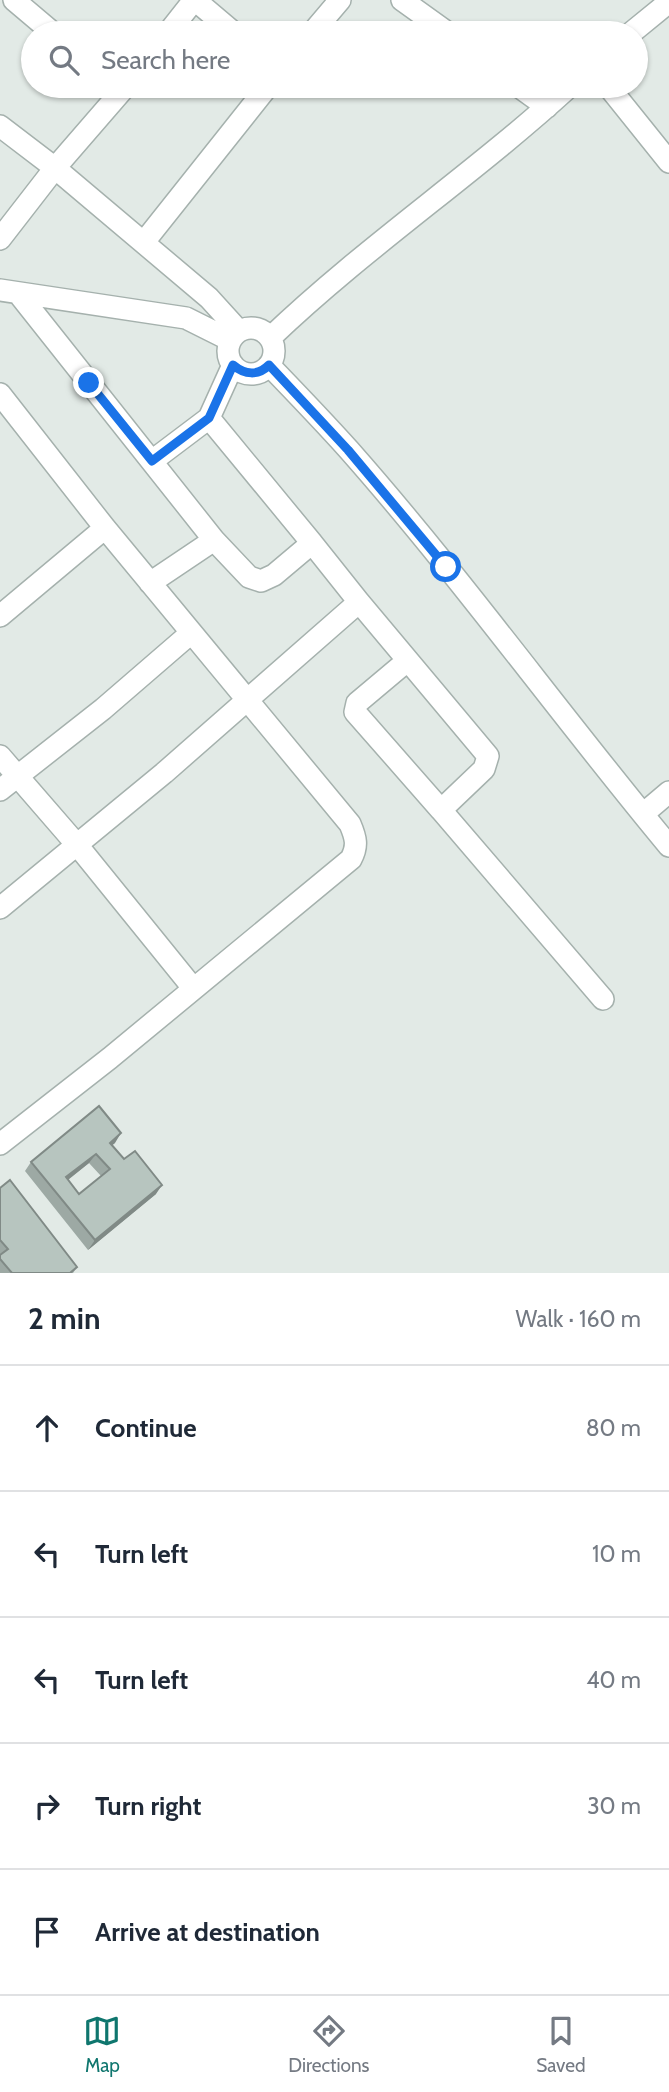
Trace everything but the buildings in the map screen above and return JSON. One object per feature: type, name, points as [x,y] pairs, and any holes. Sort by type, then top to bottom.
[{"type":"street","points":[[177,21],[194,0],[219,21]]},
{"type":"street","points":[[322,21],[340,0]]},
{"type":"street","points":[[402,0],[431,21]]},
{"type":"street","points":[[646,21],[669,2]]},
{"type":"street","points":[[23,3],[41,21]]},
{"type":"street","points":[[0,239],[112,98]]},
{"type":"street","points":[[144,242],[258,98]]},
{"type":"street","points":[[535,98],[547,107]]},
{"type":"street","points":[[270,338],[329,285],[557,98]]},
{"type":"street","points":[[618,98],[669,162]]},
{"type":"street","points":[[0,126],[55,168],[209,298],[234,335]]},
{"type":"street","points":[[9,291],[186,318],[234,335],[256,328],[270,338],[274,352],[269,365],[258,373],[251,374],[244,373],[233,365],[228,353],[234,335]]},
{"type":"street","points":[[9,291],[152,461],[214,540],[249,577],[261,581],[274,575],[312,543]]},
{"type":"street","points":[[152,461],[209,418],[233,365]]},
{"type":"street","points":[[269,365],[366,470],[669,846]]},
{"type":"street","points":[[0,394],[8,422],[106,528],[350,824],[356,839],[356,850],[343,866],[0,1144]]},
{"type":"street","points":[[209,418],[488,757],[484,769],[441,810]]},
{"type":"street","points":[[0,616],[106,528]]},
{"type":"street","points":[[150,583],[214,540]]},
{"type":"street","points":[[0,908],[78,846],[359,602]]},
{"type":"street","points":[[0,790],[103,709],[191,633]]},
{"type":"street","points":[[407,661],[357,702],[355,712],[603,999]]},
{"type":"street","points":[[0,756],[78,846],[193,988]]},
{"type":"street","points":[[643,814],[669,792]]},
{"type":"route","points":[[89,383],[152,461],[209,418],[233,365],[244,373],[251,374],[258,373],[269,365],[348,450],[446,567]]}]
